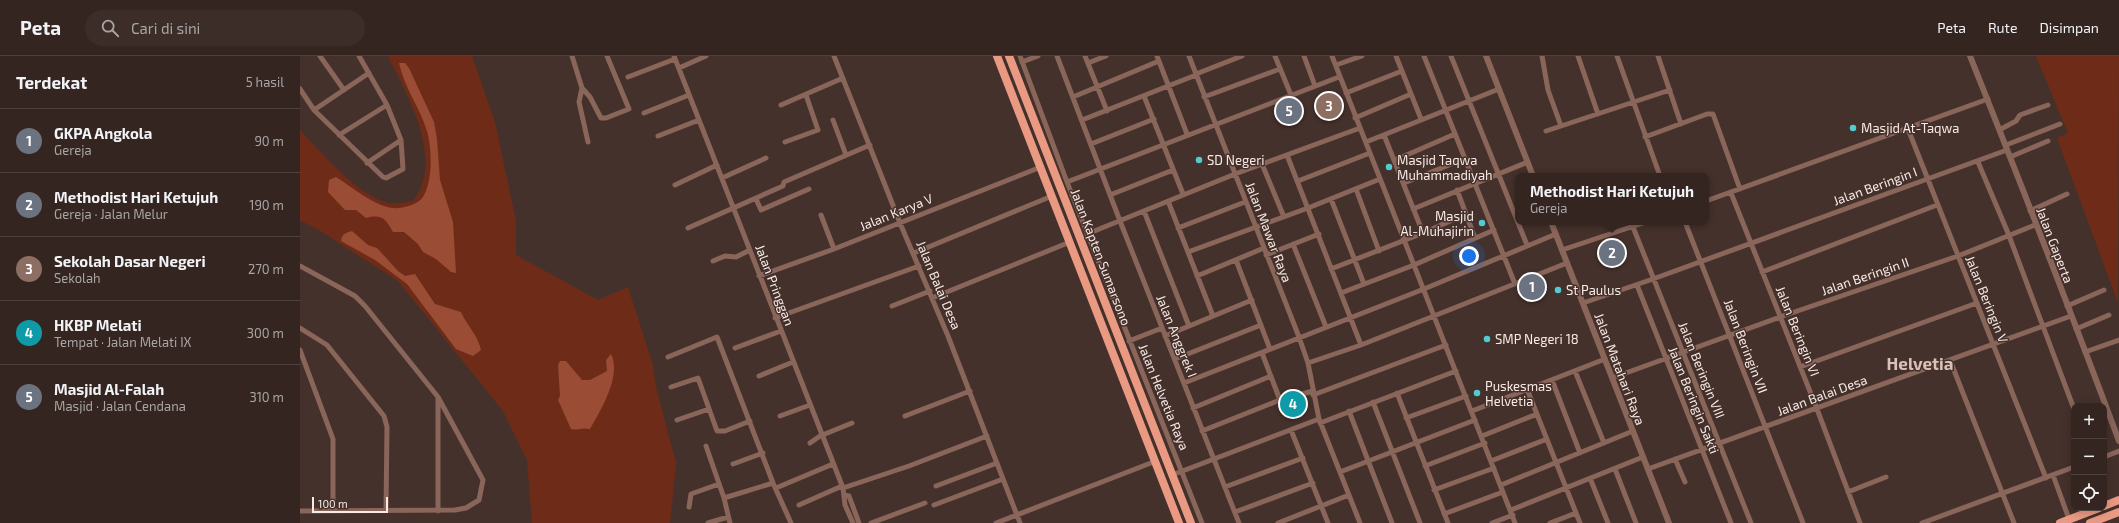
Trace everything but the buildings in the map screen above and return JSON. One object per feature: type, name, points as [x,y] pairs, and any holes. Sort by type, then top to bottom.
[{"type":"highway","name":"Jalan Kapten Sumarsono","points":[[997,56],[1179,523]]},
{"type":"highway","name":"Jalan Kapten Sumarsono","points":[[1009,56],[1191,523]]},
{"type":"highway","points":[[2107,505],[2119,500]]},
{"type":"highway","points":[[2060,523],[2092,511]]},
{"type":"highway","points":[[2090,523],[2119,512]]},
{"type":"street","points":[[320,56],[344,90]]},
{"type":"street","points":[[300,89],[314,110],[383,177],[386,178],[401,170],[404,166],[401,140],[387,105],[359,56]]},
{"type":"street","points":[[572,56],[582,88],[590,97],[601,118],[606,118],[629,109],[607,56]]},
{"type":"street","points":[[679,68],[706,56]]},
{"type":"street","name":"Jalan Balai Desa","points":[[834,56],[900,223],[930,291],[970,391],[1020,523]]},
{"type":"street","name":"Jalan Helvetia Raya","points":[[1020,56],[1087,234],[1183,472],[1202,523]]},
{"type":"street","points":[[1022,62],[1038,56]]},
{"type":"street","name":"Jalan Anggrek I","points":[[1057,56],[1120,221],[1239,523]]},
{"type":"street","points":[[1085,56],[1107,111]]},
{"type":"street","points":[[1088,64],[1106,56]]},
{"type":"street","name":"Jalan Mawar Raya","points":[[1189,56],[1308,363],[1320,421],[1360,523]]},
{"type":"street","points":[[1082,120],[1242,56]]},
{"type":"street","points":[[1276,56],[1291,95]]},
{"type":"street","points":[[1304,56],[1315,86]]},
{"type":"street","points":[[1332,56],[1355,118],[1366,142],[1512,512],[1515,523]]},
{"type":"street","points":[[1336,65],[1354,57],[1362,56]]},
{"type":"street","points":[[1396,56],[1421,119]]},
{"type":"street","points":[[1424,56],[1515,284]]},
{"type":"street","points":[[1452,56],[1515,216]]},
{"type":"street","points":[[1486,56],[1532,173]]},
{"type":"street","points":[[1542,56],[1548,90],[1561,126]]},
{"type":"street","points":[[1578,56],[1598,114]]},
{"type":"street","points":[[1617,56],[1659,173]]},
{"type":"street","points":[[1658,56],[1681,124]]},
{"type":"street","name":"Jalan Gaperta","points":[[1970,56],[2001,129],[2035,225],[2119,441]]},
{"type":"street","points":[[628,77],[674,57]]},
{"type":"street","name":"Jalan Pringgan","points":[[674,57],[750,250],[775,318],[834,464],[842,487],[845,505],[853,523]]},
{"type":"street","points":[[1073,97],[1158,59],[1187,134]]},
{"type":"street","points":[[1204,97],[1280,69]]},
{"type":"street","points":[[1346,93],[1402,70]]},
{"type":"street","points":[[314,110],[369,73]]},
{"type":"street","points":[[1067,182],[1187,134],[1339,77]]},
{"type":"street","points":[[781,105],[843,78]]},
{"type":"street","points":[[582,88],[580,102],[588,142]]},
{"type":"street","points":[[1366,142],[1499,89]]},
{"type":"street","points":[[1546,131],[1670,90]]},
{"type":"street","points":[[644,113],[689,94]]},
{"type":"street","points":[[1355,118],[1411,94]]},
{"type":"street","points":[[785,142],[818,130],[806,95]]},
{"type":"street","points":[[1144,96],[1183,194]]},
{"type":"street","points":[[1709,200],[1843,150],[1908,129],[1988,100]]},
{"type":"street","points":[[339,135],[387,105]]},
{"type":"street","points":[[2001,129],[2016,121],[2020,115],[2048,105]]},
{"type":"street","points":[[1645,137],[1708,114],[1713,114],[1740,189]]},
{"type":"street","points":[[1091,144],[1154,119]]},
{"type":"street","points":[[658,136],[699,120]]},
{"type":"street","points":[[833,120],[846,154]]},
{"type":"street","name":"Jalan Beringin I","points":[[1583,303],[1637,285],[1927,179],[1978,162],[2007,147],[2060,124]]},
{"type":"street","points":[[1087,234],[1183,194],[1360,128]]},
{"type":"street","name":"Jalan Beringin V","points":[[1908,129],[2046,478]]},
{"type":"street","points":[[1395,160],[1455,134]]},
{"type":"street","points":[[1384,135],[1423,233]]},
{"type":"street","points":[[367,163],[401,140]]},
{"type":"street","points":[[2010,157],[2048,141]]},
{"type":"street","points":[[688,228],[756,199],[783,186],[784,182],[846,154],[870,145]]},
{"type":"street","points":[[1298,181],[1370,153]]},
{"type":"street","points":[[1288,155],[1361,345]]},
{"type":"street","points":[[722,178],[766,158]]},
{"type":"street","points":[[1404,183],[1464,159]]},
{"type":"street","points":[[1413,208],[1528,162]]},
{"type":"street","points":[[1978,162],[2044,326],[2062,381],[2071,403]]},
{"type":"street","points":[[1262,164],[1284,217]]},
{"type":"street","points":[[675,185],[717,165]]},
{"type":"street","name":"Jalan Karya V","points":[[759,276],[834,249],[1040,166]]},
{"type":"street","points":[[1110,195],[1173,170]]},
{"type":"street","points":[[1188,252],[1255,226],[1308,208],[1380,179]]},
{"type":"street","points":[[756,199],[761,210],[809,188]]},
{"type":"street","points":[[1356,189],[1379,251]]},
{"type":"street","points":[[1457,190],[1475,238]]},
{"type":"street","name":"Jalan Beringin VI","points":[[1731,193],[1817,409],[1860,523]]},
{"type":"street","points":[[2030,211],[2067,194]]},
{"type":"street","points":[[914,253],[1052,196]]},
{"type":"street","points":[[1331,199],[1364,284]]},
{"type":"street","points":[[1168,201],[1213,316]]},
{"type":"street","points":[[1178,228],[1245,202]]},
{"type":"street","points":[[1762,272],[1937,205]]},
{"type":"street","points":[[1144,211],[1189,326]]},
{"type":"street","points":[[1331,269],[1379,251],[1466,214]]},
{"type":"street","points":[[821,215],[834,249]]},
{"type":"street","points":[[1519,225],[1527,245]]},
{"type":"street","name":"Jalan Matahari Raya","points":[[1552,225],[1669,523]]},
{"type":"street","points":[[1562,250],[1638,225]]},
{"type":"street","name":"Jalan Beringin VII","points":[[1686,225],[1803,523]]},
{"type":"street","name":"Jalan Beringin II","points":[[1612,378],[1780,317],[1958,256],[2035,225]]},
{"type":"street","name":"Jalan Beringin VIII","points":[[1633,227],[1720,443],[1750,523]]},
{"type":"street","points":[[1341,293],[1414,265],[1494,230]]},
{"type":"street","points":[[1266,254],[1318,234]]},
{"type":"street","points":[[1184,383],[1262,353],[1298,337],[1424,289],[1556,234]]},
{"type":"street","points":[[932,298],[1070,242]]},
{"type":"street","points":[[1293,244],[1326,327]]},
{"type":"street","points":[[1197,276],[1264,248]]},
{"type":"street","points":[[713,261],[725,256],[736,257],[750,250]]},
{"type":"street","points":[[1236,260],[1270,349]]},
{"type":"street","points":[[1308,363],[1361,345],[1567,263]]},
{"type":"street","points":[[300,266],[354,296],[365,306],[438,397],[483,480],[479,500],[472,506],[455,510],[300,511]]},
{"type":"street","points":[[775,318],[919,266]]},
{"type":"street","name":"Jalan Beringin Sakti","points":[[1637,285],[1731,523]]},
{"type":"street","points":[[2067,306],[2104,290]]},
{"type":"street","points":[[892,306],[930,291]]},
{"type":"street","points":[[1165,336],[1252,300]]},
{"type":"street","points":[[1800,367],[1977,303]]},
{"type":"street","name":"Jalan Balai Desa","points":[[1648,470],[1702,449],[1817,409],[2071,316]]},
{"type":"street","points":[[2076,329],[2108,316]]},
{"type":"street","points":[[1175,359],[1262,325]]},
{"type":"street","points":[[300,328],[327,345],[384,416],[387,427],[386,510]]},
{"type":"street","points":[[1129,341],[1162,328]]},
{"type":"street","points":[[735,348],[781,331]]},
{"type":"street","points":[[668,357],[717,337],[791,523]]},
{"type":"street","points":[[2085,352],[2119,340]]},
{"type":"street","points":[[1202,431],[1280,400],[1313,393],[1446,345]]},
{"type":"street","points":[[300,350],[334,439],[333,510]]},
{"type":"street","points":[[1262,353],[1280,400]]},
{"type":"street","points":[[1472,411],[1605,359]]},
{"type":"street","points":[[1950,360],[2014,523]]},
{"type":"street","points":[[759,376],[793,362]]},
{"type":"street","points":[[1171,471],[1183,472],[1291,430],[1349,411],[1456,371]]},
{"type":"street","points":[[1575,371],[1604,443]]},
{"type":"street","points":[[1193,408],[1271,376]]},
{"type":"street","points":[[671,387],[698,378],[716,432],[725,431],[750,421]]},
{"type":"street","points":[[1552,380],[1580,453]]},
{"type":"street","points":[[1527,389],[1580,523]]},
{"type":"street","points":[[905,416],[970,391]]},
{"type":"street","points":[[1397,393],[1448,523]]},
{"type":"street","points":[[1406,418],[1466,396]]},
{"type":"street","points":[[438,397],[438,511]]},
{"type":"street","points":[[1373,402],[1420,523]]},
{"type":"street","points":[[780,416],[810,405]]},
{"type":"street","points":[[677,420],[709,408]]},
{"type":"street","points":[[1349,411],[1392,523]]},
{"type":"street","points":[[1482,436],[1537,414]]},
{"type":"street","points":[[1340,472],[1475,420]]},
{"type":"street","points":[[810,443],[822,435],[852,422]]},
{"type":"street","points":[[1291,430],[1328,523]]},
{"type":"street","points":[[1501,485],[1633,431]]},
{"type":"street","points":[[799,505],[842,487],[909,466],[987,436]]},
{"type":"street","points":[[1491,461],[1547,438]]},
{"type":"street","points":[[1425,466],[1484,443]]},
{"type":"street","points":[[706,446],[724,498],[730,523]]},
{"type":"street","points":[[2107,456],[2119,451]]},
{"type":"street","points":[[733,464],[763,453]]},
{"type":"street","points":[[1492,523],[1512,512],[1566,488],[1643,457]]},
{"type":"street","points":[[1225,487],[1302,458]]},
{"type":"street","points":[[1675,459],[1685,482]]},
{"type":"street","points":[[936,486],[997,463]]},
{"type":"street","points":[[724,498],[775,485],[834,464]]},
{"type":"street","points":[[996,523],[1157,464]]},
{"type":"street","points":[[1434,490],[1494,468]]},
{"type":"street","points":[[1922,523],[2071,468]]},
{"type":"street","points":[[1615,469],[1636,523]]},
{"type":"street","points":[[2053,475],[2069,520]]},
{"type":"street","points":[[1848,492],[1886,477]]},
{"type":"street","points":[[1590,478],[1608,523]]},
{"type":"street","points":[[934,505],[1004,480]]},
{"type":"street","points":[[1235,512],[1313,483]]},
{"type":"street","points":[[689,506],[691,494],[719,484]]},
{"type":"street","points":[[1444,514],[1503,492]]},
{"type":"street","points":[[844,495],[849,496],[859,523]]},
{"type":"street","points":[[1278,523],[1349,495]]},
{"type":"street","points":[[871,523],[925,503]]},
{"type":"street","points":[[1550,523],[1576,513]]},
{"type":"street","points":[[708,523],[728,517]]},
{"type":"street","points":[[1296,517],[1298,523]]},
{"type":"shaded area","points":[[388,56],[472,56],[495,122],[516,221],[516,255],[598,300],[628,287],[652,362],[657,391],[676,463],[670,523],[532,523],[527,460],[503,411],[398,281],[322,232],[300,220],[300,130],[329,161],[353,183],[376,199],[388,203],[413,201],[422,185],[425,167],[424,148],[420,128],[405,90]]},
{"type":"shaded area","points":[[2036,56],[2119,56],[2118,303],[2057,138],[2068,133]]},
{"type":"shaded area","points":[[399,63],[405,63],[409,68],[434,122],[437,139],[440,180],[453,222],[456,273],[451,272],[436,259],[423,252],[418,244],[404,232],[393,232],[388,223],[382,218],[366,218],[356,210],[345,210],[328,192],[329,180],[336,177],[370,200],[392,208],[409,206],[421,200],[423,197],[429,182],[431,165],[429,138],[424,122],[404,81]]},
{"type":"shaded area","points":[[352,231],[368,245],[377,248],[398,271],[405,276],[415,274],[435,304],[461,312],[475,335],[481,350],[473,356],[456,349],[407,284],[375,260],[341,241],[344,234]]},
{"type":"shaded area","points":[[611,354],[614,363],[612,383],[599,413],[590,429],[571,429],[558,400],[560,396],[558,365],[560,361],[566,361],[582,380],[590,380],[607,371],[606,360]]},
{"type":"place","name":"Sekolah Dasar Negeri","points":[[1329,106]]},
{"type":"place","name":"Masjid Al-Falah","points":[[1289,111]]},
{"type":"place","name":"Masjid At-Taqwa","points":[[1853,128]]},
{"type":"place","name":"SD Negeri","points":[[1199,160]]},
{"type":"place","name":"Masjid Taqwa Muhammadiyah","points":[[1389,167]]},
{"type":"place","name":"Masjid Al-Muhajirin","points":[[1482,223]]},
{"type":"place","name":"Methodist Hari Ketujuh","points":[[1612,253]]},
{"type":"place","name":"GKPA Angkola","points":[[1532,287]]},
{"type":"place","name":"St Paulus","points":[[1558,290]]},
{"type":"place","name":"SMP Negeri 18","points":[[1487,339]]},
{"type":"place","name":"Puskesmas Helvetia","points":[[1477,393]]},
{"type":"place","name":"HKBP Melati","points":[[1293,404]]},
{"type":"district","name":"Helvetia","points":[[1920,364]]}]
